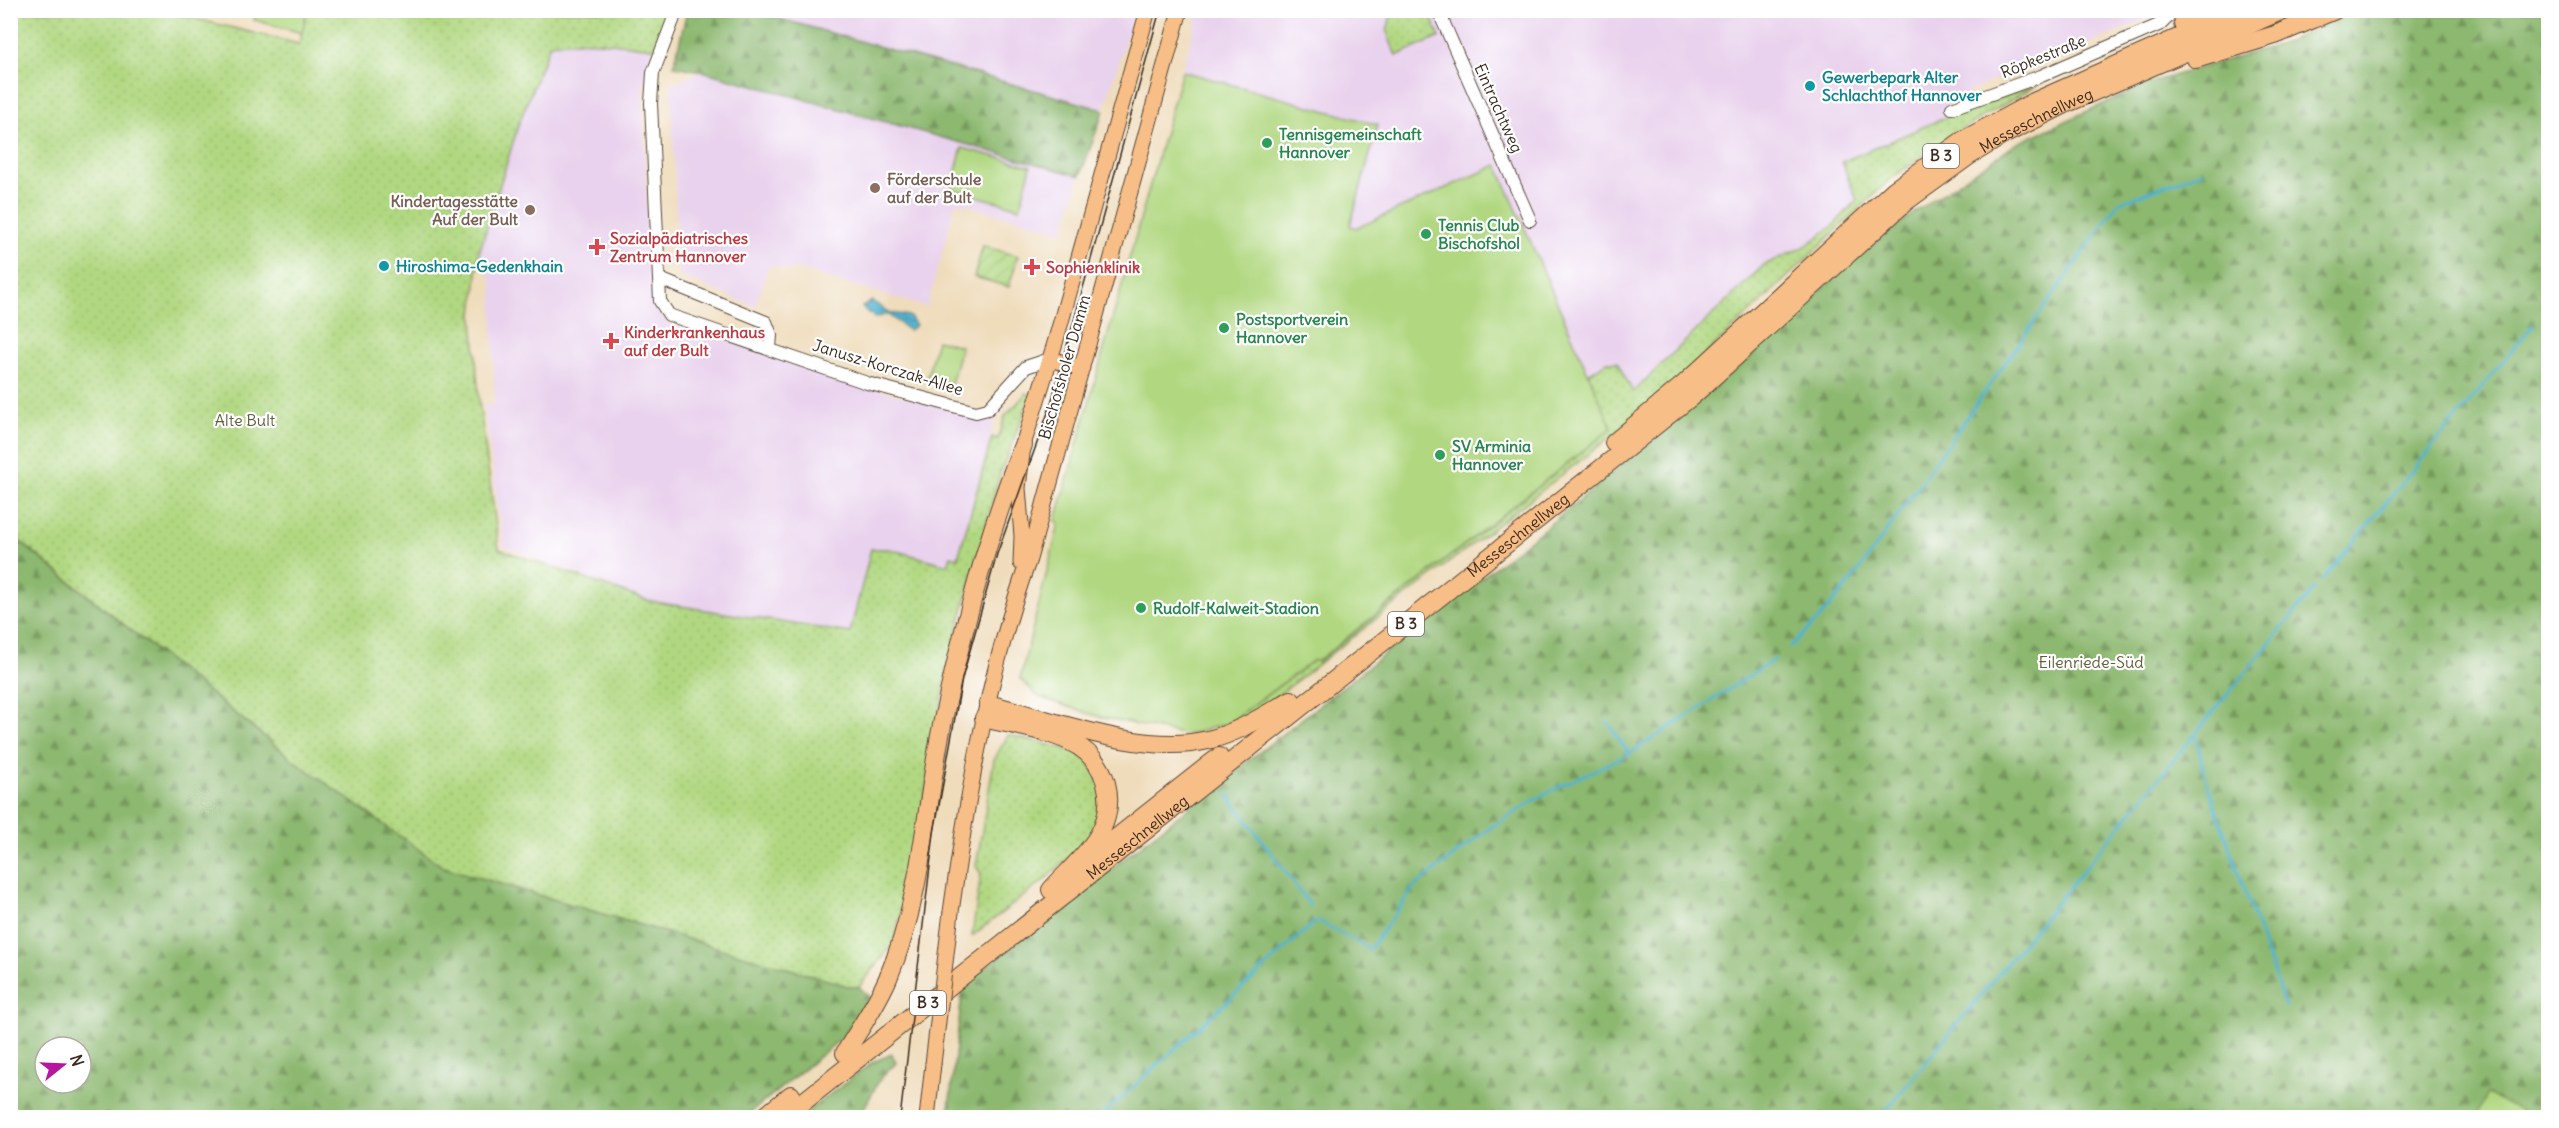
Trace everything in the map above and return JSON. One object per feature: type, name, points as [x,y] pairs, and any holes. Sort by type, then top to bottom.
[{"type":"highway","points":[[2065,96],[2208,10]]},
{"type":"highway","name":"Messeschnellweg","points":[[783,1118],[1692,396],[1905,202],[1970,155],[2065,96],[2241,10]]},
{"type":"highway","name":"Messeschnellweg","points":[[763,1118],[1639,423],[1894,190],[1998,119],[2065,96],[2283,10]]},
{"type":"highway","points":[[2065,96],[2275,35],[2336,10]]},
{"type":"highway","points":[[845,1053],[888,979],[901,944],[917,881],[939,742],[956,665],[986,551],[1023,445]]},
{"type":"highway","points":[[986,711],[1121,738],[1176,745],[1228,734],[1291,700]]},
{"type":"highway","points":[[986,711],[1078,746],[1094,760],[1106,779],[1109,798],[1102,828],[1092,845],[1051,890]]},
{"type":"main road","name":"Bischofsholer Damm","points":[[1017,592],[1022,536],[1018,488],[1023,445],[1050,359],[1148,10]]},
{"type":"main road","name":"Bischofsholer Damm","points":[[927,1118],[966,806],[986,711],[1178,12]]},
{"type":"main road","points":[[1050,359],[1082,368]]},
{"type":"street","name":"Janusz-Korczak-Allee","points":[[677,10],[653,73],[651,91],[660,301],[669,315],[867,382],[976,412],[988,409],[1026,367],[1050,359]]},
{"type":"street","name":"Eintrachtweg","points":[[1438,10],[1530,220]]},
{"type":"street","name":"Röpkestraße","points":[[1952,108],[2042,76],[2161,24],[2175,10]]},
{"type":"street","points":[[660,279],[766,322],[771,335],[770,348]]},
{"type":"shaded area","points":[[1442,10],[1447,20],[1469,10],[2164,11],[2031,70],[2008,79],[1994,80],[1947,103],[1952,114],[1842,161],[1857,200],[1833,226],[1804,247],[1763,265],[1633,393],[1620,367],[1607,362],[1588,374],[1497,165],[1357,228],[1350,226],[1377,125],[1182,71],[1199,11]]},
{"type":"shaded area","points":[[753,11],[1134,11],[1104,110]]},
{"type":"shaded area","name":"Kinderkrankenhaus auf der Bult","points":[[583,40],[616,41],[654,48],[643,88],[646,182],[653,299],[667,321],[866,386],[975,415],[994,407],[997,412],[958,558],[948,566],[889,549],[850,633],[649,601],[503,546],[484,403],[495,405],[492,283],[479,253],[519,123],[550,44]]},
{"type":"shaded area","name":"Förderschule auf der Bult","points":[[702,71],[1080,176],[1063,232],[956,202],[927,307],[794,268],[793,271],[769,265],[755,307],[679,275],[671,84]]},
{"type":"green space","points":[[257,10],[307,11],[302,33],[254,20]]},
{"type":"green space","points":[[687,10],[753,11],[1104,110],[1080,176],[702,71],[674,66]]},
{"type":"green space","name":"Alte Bult","points":[[10,11],[164,11],[299,44],[307,11],[669,11],[654,48],[589,42],[550,44],[519,123],[479,253],[473,316],[479,401],[499,549],[649,601],[850,633],[871,549],[889,549],[948,565],[951,556],[958,558],[992,437],[998,439],[1005,416],[1027,393],[1031,395],[999,477],[948,666],[914,853],[894,943],[859,987],[851,987],[443,867],[296,762],[11,534]]},
{"type":"green space","points":[[1392,11],[1428,11],[1440,37],[1396,56],[1387,32]]},
{"type":"green space","name":"Eilenriede-Süd","points":[[2358,11],[2548,11],[2548,1117],[948,1118],[963,985],[1559,517],[1745,362],[1848,265],[1915,212],[2018,143],[2149,83],[2281,44]]},
{"type":"green space","points":[[1182,71],[1378,125],[1350,226],[1357,228],[1497,165],[1612,428],[1316,662],[1314,660],[1229,723],[1187,735],[1100,717],[1039,697],[1020,679],[1059,524],[1056,520]]},
{"type":"green space","points":[[2042,82],[1957,132],[1888,181],[1677,382],[1622,428],[1251,716],[1229,723],[1314,660],[1317,662],[1612,428],[1588,374],[1607,362],[1617,362],[1633,392],[1764,265],[1804,247],[1833,226],[1857,200],[1842,162],[1983,101],[1994,101]]},
{"type":"green space","points":[[962,148],[1031,166],[1020,208],[951,189]]},
{"type":"green space","points":[[983,246],[1018,256],[1009,287],[974,277]]},
{"type":"green space","points":[[937,340],[961,346],[951,384],[927,378]]},
{"type":"green space","points":[[10,534],[296,762],[443,867],[851,987],[859,987],[870,997],[842,1038],[745,1117],[11,1117]]},
{"type":"green space","points":[[1008,735],[1075,751],[1087,758],[1104,793],[1092,836],[1042,882],[972,936],[981,874],[976,866],[994,760]]},
{"type":"green space","points":[[892,1054],[896,1063],[880,1079],[859,1117],[800,1117],[873,1062]]},
{"type":"green space","points":[[2487,1094],[2520,1110],[2517,1117],[2476,1117]]},
{"type":"water","points":[[872,301],[890,313],[909,316],[916,325],[909,330],[887,314],[875,318],[862,307]]},
{"type":"waterway","points":[[1790,647],[1818,620],[1853,579],[2118,203],[2202,172]]},
{"type":"waterway","points":[[2322,580],[2533,325]]},
{"type":"waterway","points":[[1880,1118],[2315,588]]},
{"type":"waterway","points":[[1099,1118],[1317,920],[1370,949],[1414,887],[1490,828],[1546,793],[1629,754],[1774,660]]},
{"type":"waterway","points":[[1608,722],[1629,754]]},
{"type":"waterway","points":[[2195,734],[2207,783],[2285,1006]]},
{"type":"waterway","points":[[1228,795],[1310,905]]},
{"type":"tram line","points":[[900,1118],[934,833],[962,679],[997,554],[1050,407],[1160,10]]},
{"type":"place","name":"Gewerbepark Alter Schlachthof Hannover","points":[[1810,86]]},
{"type":"place","name":"Tennisgemeinschaft Hannover","points":[[1267,143]]},
{"type":"place","name":"Förderschule auf der Bult","points":[[875,188]]},
{"type":"place","name":"Kindertagesstätte Auf der Bult","points":[[530,210]]},
{"type":"place","name":"Tennis Club Bischofshol","points":[[1426,234]]},
{"type":"place","name":"Sozialpädiatrisches Zentrum Hannover","points":[[597,247]]},
{"type":"place","name":"Hiroshima-Gedenkhain","points":[[384,266]]},
{"type":"place","name":"Sophienklinik","points":[[1032,267]]},
{"type":"place","name":"Postsportverein Hannover","points":[[1224,328]]},
{"type":"place","name":"Kinderkrankenhaus auf der Bult","points":[[611,341]]},
{"type":"place","name":"SV Arminia Hannover","points":[[1440,455]]},
{"type":"place","name":"Rudolf-Kalweit-Stadion","points":[[1141,608]]}]
